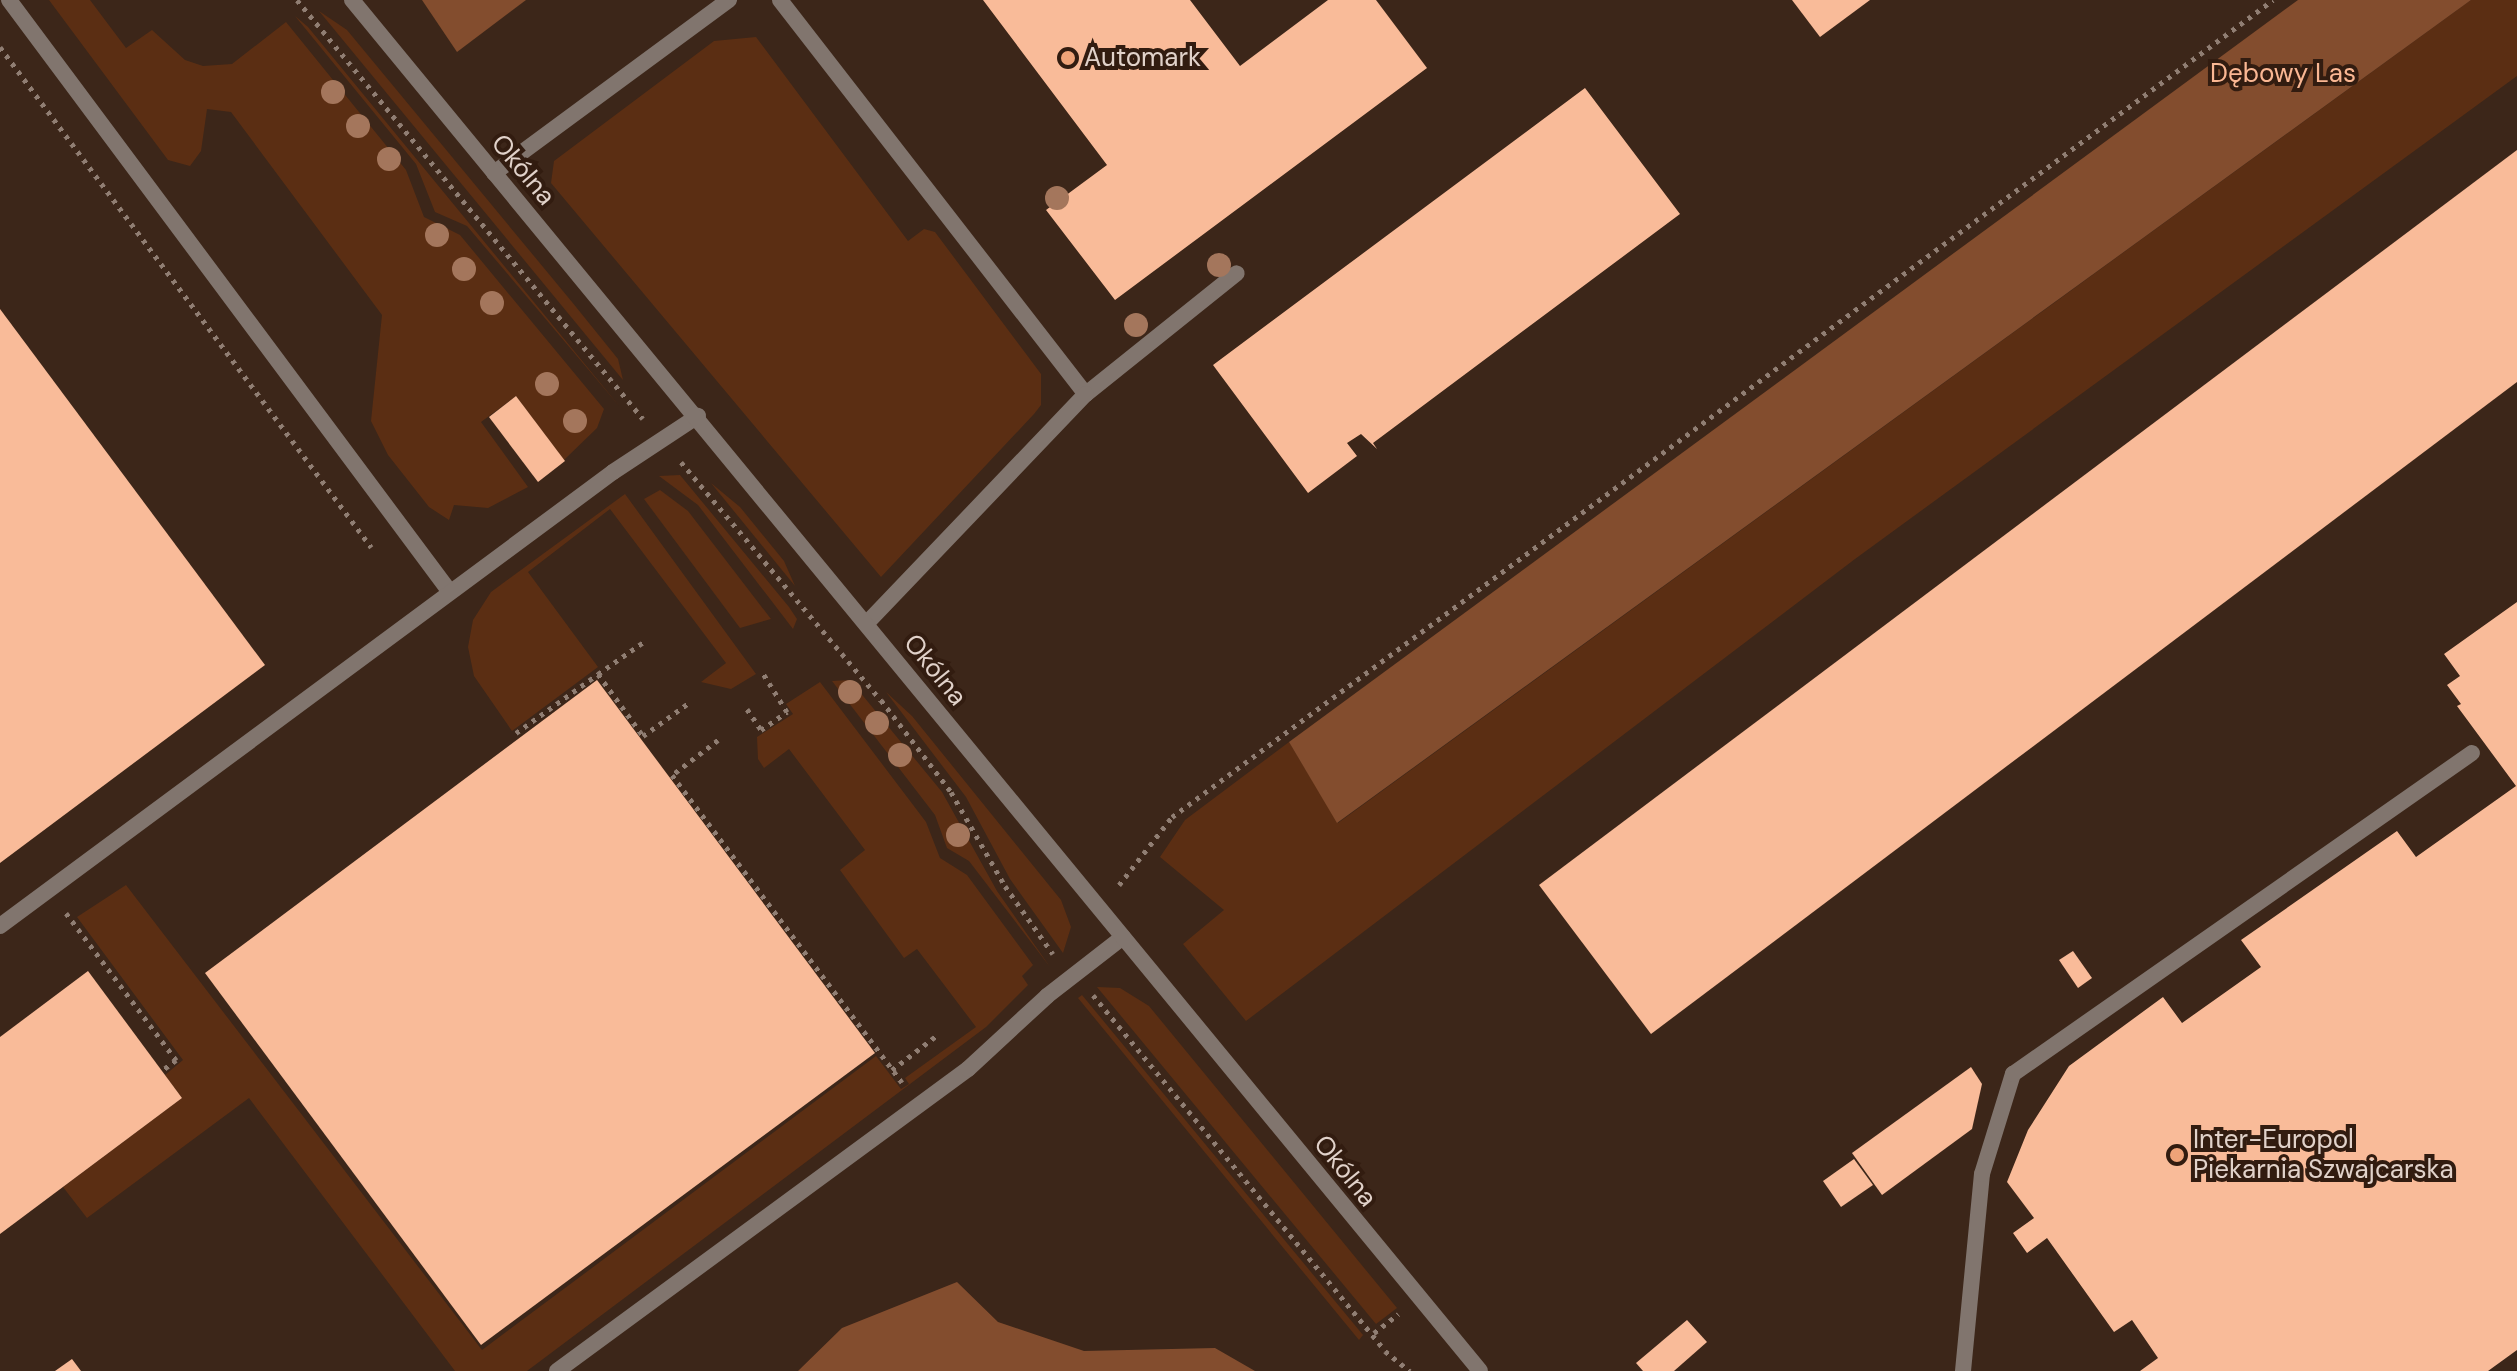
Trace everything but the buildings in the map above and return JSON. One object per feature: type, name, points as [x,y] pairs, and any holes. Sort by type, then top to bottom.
[{"type":"street","points":[[9,0],[450,592]]},
{"type":"street","name":"Okólna","points":[[352,0],[698,416],[1480,1371]]},
{"type":"street","points":[[494,173],[729,0]]},
{"type":"street","points":[[780,0],[1086,394]]},
{"type":"street","points":[[866,624],[1086,394],[1237,273]]},
{"type":"street","points":[[0,926],[613,472],[698,416]]},
{"type":"street","points":[[1963,1371],[1982,1174],[2013,1074],[2472,753]]},
{"type":"street","points":[[557,1371],[968,1069],[1047,996],[1123,937]]},
{"type":"path","points":[[297,0],[622,395]]},
{"type":"path","points":[[1119,885],[1172,817],[2273,0]]},
{"type":"path","points":[[0,47],[371,547]]},
{"type":"path","points":[[694,476],[881,700],[959,804],[1005,886],[1057,959]]},
{"type":"path","points":[[516,733],[645,641]]},
{"type":"path","points":[[747,709],[761,730],[787,712],[761,670]]},
{"type":"path","points":[[598,674],[643,736],[690,702]]},
{"type":"path","points":[[718,740],[672,775],[903,1084]]},
{"type":"path","points":[[49,889],[176,1060],[164,1069]]},
{"type":"path","points":[[1089,991],[1374,1333],[1385,1351],[1410,1371]]},
{"type":"path","points":[[892,1070],[936,1036]]},
{"type":"shaded area","points":[[49,0],[90,0],[126,48],[152,30],[185,60],[203,66],[232,64],[286,22],[406,170],[424,217],[460,235],[604,409],[597,428],[564,460],[516,396],[481,422],[528,487],[488,508],[454,505],[449,520],[429,507],[388,455],[371,421],[382,315],[231,112],[207,109],[201,151],[190,166],[168,160]]},
{"type":"shaded area","points":[[2471,0],[2517,0],[2517,76],[1855,559],[1246,1021],[1183,944],[1224,910],[1160,857],[1185,820],[1289,742],[1338,823]]},
{"type":"shaded area","points":[[319,11],[347,30],[572,302],[618,359],[623,380]]},
{"type":"shaded area","points":[[295,16],[308,27],[620,407],[467,226],[435,212],[416,164]]},
{"type":"shaded area","points":[[756,37],[908,241],[924,229],[935,232],[1041,374],[1041,405],[1034,414],[881,577],[551,183],[554,161],[714,41]]},
{"type":"shaded area","points":[[680,475],[789,607],[797,619],[793,629],[698,505],[659,476]]},
{"type":"shaded area","points":[[711,483],[740,507],[784,561],[795,586]]},
{"type":"shaded area","points":[[660,490],[688,511],[771,619],[740,628],[644,499]]},
{"type":"shaded area","points":[[625,494],[756,674],[731,689],[701,682],[726,663],[610,509],[528,572],[598,667],[512,731],[474,676],[468,647],[473,620],[491,592]]},
{"type":"shaded area","points":[[850,680],[942,792],[997,891],[1050,967],[969,861],[947,848],[935,815],[832,681]]},
{"type":"shaded area","points":[[820,682],[926,822],[940,858],[967,875],[1033,965],[1022,976],[1028,985],[986,1027],[527,1371],[455,1371],[249,1098],[87,1218],[63,1187],[182,1098],[165,1075],[183,1060],[77,917],[126,885],[482,1350],[876,1056],[901,1089],[909,1084],[905,1078],[976,1027],[917,949],[904,958],[840,870],[865,850],[789,749],[764,768],[758,759],[757,737],[793,714],[786,704]]},
{"type":"shaded area","points":[[886,692],[912,716],[1061,900],[1071,927],[1063,953],[1010,879],[966,797]]},
{"type":"shaded area","points":[[1097,987],[1120,988],[1149,1006],[1397,1308],[1376,1324]]},
{"type":"shaded area","points":[[1082,995],[1363,1335],[1359,1340],[1078,998]]},
{"type":"green space","points":[[422,0],[526,0],[457,52]]},
{"type":"green space","name":"Dębowy Las","points":[[2298,0],[2471,0],[1337,823],[1289,742]]},
{"type":"green space","points":[[957,1282],[998,1322],[1084,1351],[1215,1348],[1255,1371],[798,1371],[842,1328]]},
{"type":"place","name":"Automark","points":[[1068,58]]},
{"type":"place","name":"Inter-Europol Piekarnia Szwajcarska","points":[[2177,1155]]}]
